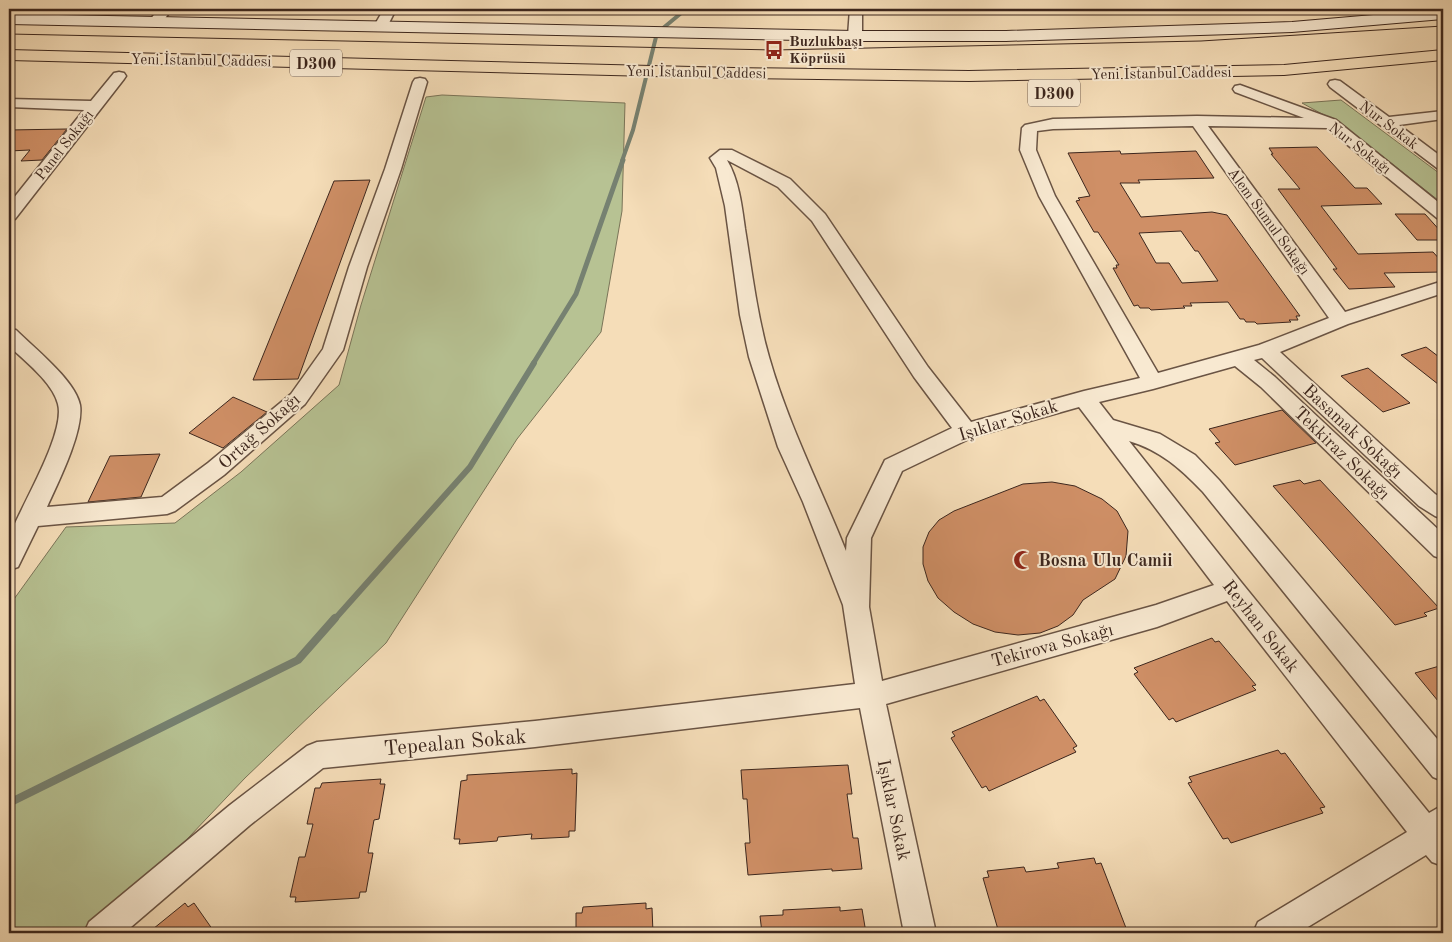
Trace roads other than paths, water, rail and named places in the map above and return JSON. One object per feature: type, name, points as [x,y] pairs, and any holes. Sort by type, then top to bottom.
[{"type":"highway","name":"Yeni İstanbul Caddesi","points":[[9,55],[624,70],[662,83],[770,90]]},
{"type":"highway","name":"Yeni İstanbul Caddesi","points":[[662,83],[884,76],[1088,75],[1284,70],[1443,55]]},
{"type":"highway","name":"Yeni İstanbul Caddesi","points":[[100,75],[138,76]]},
{"type":"highway","points":[[1316,85],[1363,82]]},
{"type":"highway","name":"Yeni İstanbul Caddesi","points":[[1221,89],[1288,86]]},
{"type":"highway","points":[[923,92],[990,92]]},
{"type":"street","points":[[154,22],[166,9]]},
{"type":"street","points":[[381,26],[390,9]]},
{"type":"street","points":[[855,36],[856,9]]},
{"type":"street","points":[[9,19],[855,36],[1006,36],[1354,23],[1443,14]]},
{"type":"street","name":"Panel Sokağı","points":[[9,215],[119,76]]},
{"type":"street","name":"Ortağ Sokağı","points":[[32,517],[168,505],[216,470],[298,399],[333,350],[358,267],[393,169],[419,82]]},
{"type":"street","name":"Nur Sokak","points":[[1335,84],[1443,165]]},
{"type":"street","name":"Nur Sokağı","points":[[1240,89],[1330,123],[1443,214]]},
{"type":"street","points":[[9,103],[95,106]]},
{"type":"street","points":[[1386,122],[1443,115]]},
{"type":"street","points":[[1153,382],[1047,196],[1028,150],[1030,128],[1052,124],[1197,121],[1330,123]]},
{"type":"street","name":"Alem Sumul Sokağı","points":[[1197,121],[1341,320]]},
{"type":"street","points":[[856,607],[815,502],[789,447],[759,357],[750,315],[733,206],[724,168],[718,158],[726,153],[784,183],[819,218],[921,372],[966,431]]},
{"type":"street","name":"Işıklar Sokak","points":[[920,933],[871,696],[856,607],[859,538],[893,466],[966,431],[1266,350],[1341,320],[1443,287]]},
{"type":"street","points":[[9,335],[60,385],[70,406],[65,433],[32,517],[9,560]]},
{"type":"street","name":"Basamak Sokağı","points":[[1266,350],[1427,500],[1443,510]]},
{"type":"street","name":"Tekkiraz Sokağı","points":[[1239,358],[1268,382],[1443,549]]},
{"type":"street","name":"Reyhan Sokak","points":[[1084,398],[1232,589],[1438,836]]},
{"type":"street","points":[[1105,425],[1152,440],[1187,461],[1211,486],[1443,767]]},
{"type":"street","name":"Tekirova Sokağı","points":[[871,696],[1157,616],[1232,589]]},
{"type":"street","name":"Tepealan Sokak","points":[[100,933],[240,815],[317,755],[535,734],[871,696]]},
{"type":"street","points":[[1269,933],[1438,836]]},
{"type":"waterway","points":[[622,161],[633,130],[656,37],[662,29],[686,9]]},
{"type":"waterway","points":[[533,364],[576,294],[623,160]]},
{"type":"waterway","points":[[334,620],[470,467],[534,363]]},
{"type":"waterway","points":[[9,803],[298,660],[335,618]]},
{"type":"tram line","points":[[9,34],[774,50],[1201,41],[1443,26]]},
{"type":"place","name":"Buzlukbaşı Köprüsü","points":[[774,50]]},
{"type":"place","name":"Bosna Ulu Camii","points":[[1023,560]]}]
